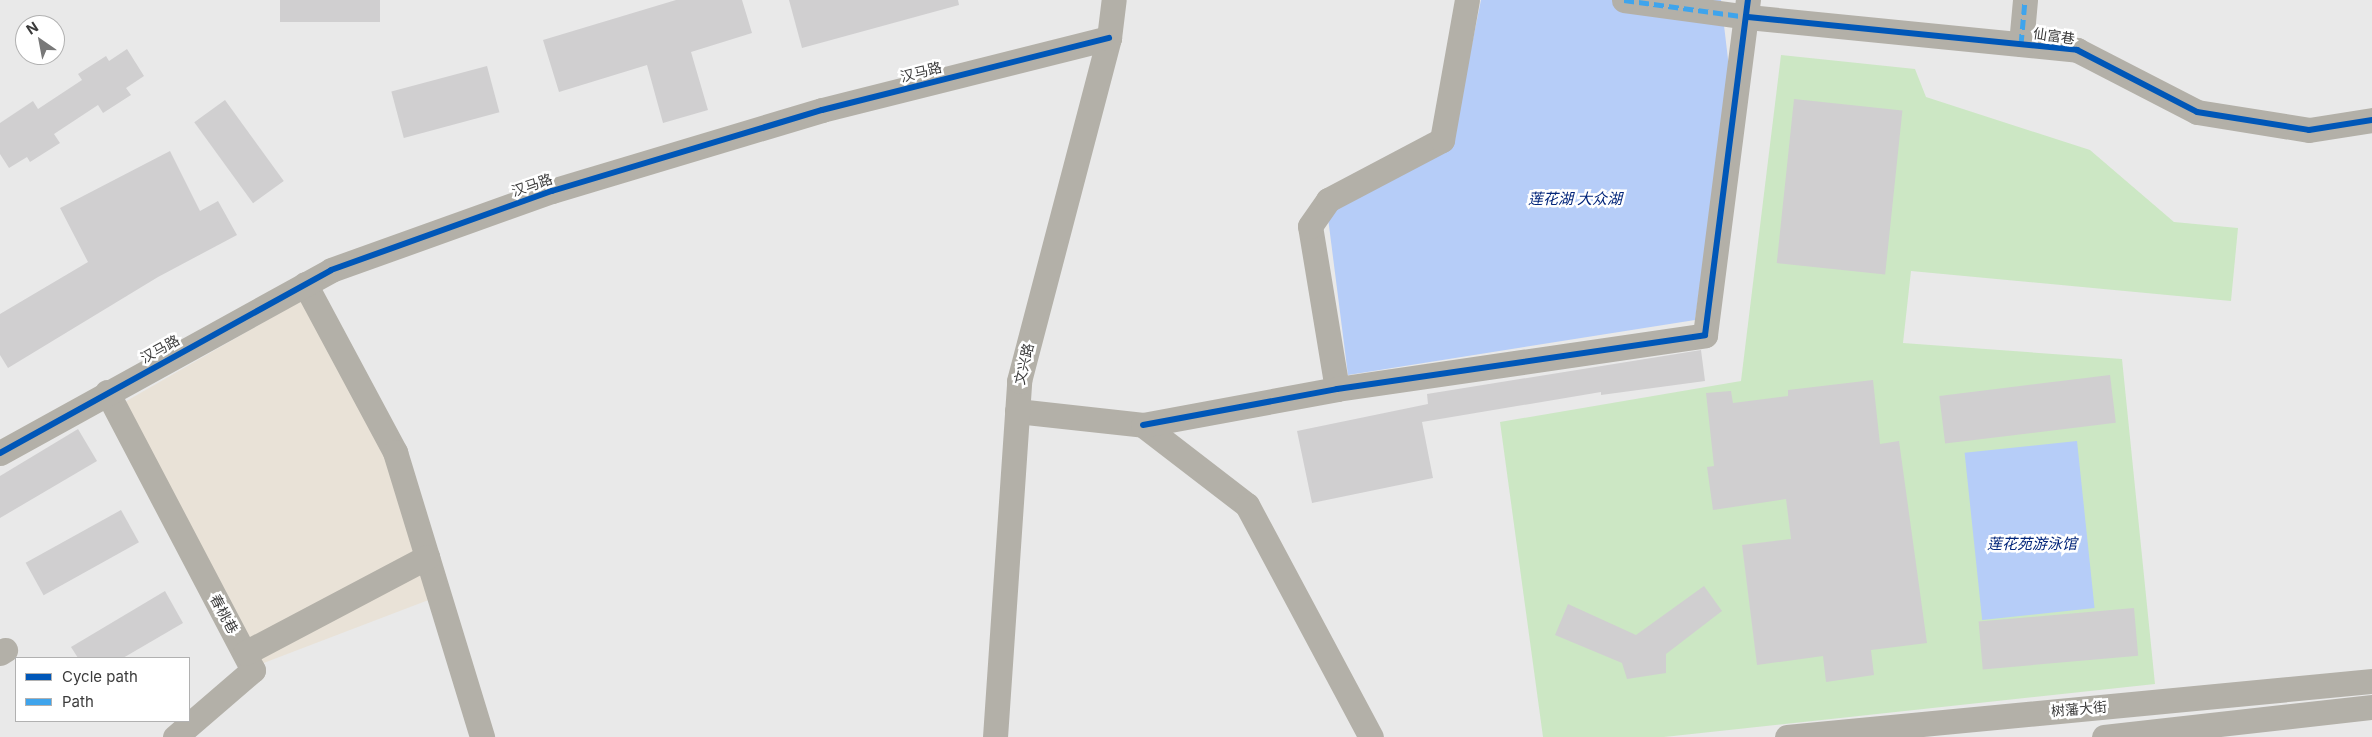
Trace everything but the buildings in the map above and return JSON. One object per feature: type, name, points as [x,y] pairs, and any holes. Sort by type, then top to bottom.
[{"type":"street","name":"文兴路","points":[[995,737],[1018,381],[1109,38],[1114,0]]},
{"type":"street","points":[[1337,389],[1310,226],[1328,200],[1442,140],[1467,0]]},
{"type":"street","name":"仙富巷","points":[[1624,0],[1748,9],[2076,50],[2197,112],[2309,130],[2372,120]]},
{"type":"street","points":[[2021,44],[2025,0]]},
{"type":"street","points":[[1017,411],[1143,425],[1337,389],[1705,335],[1748,9]]},
{"type":"street","name":"汉马路","points":[[0,453],[107,392],[331,270],[552,191],[822,110],[1109,38]]},
{"type":"street","points":[[305,284],[395,452],[482,737]]},
{"type":"street","name":"春桃巷","points":[[107,392],[254,670],[175,737]]},
{"type":"street","points":[[1143,425],[1247,505],[1371,737]]},
{"type":"street","points":[[245,653],[427,557]]},
{"type":"street","name":"树藩大街","points":[[1787,737],[2372,681]]},
{"type":"street","points":[[2104,737],[2372,707]]},
{"type":"shaded area","points":[[311,295],[395,452],[439,596],[261,664],[123,403]]},
{"type":"green space","points":[[1781,55],[1915,69],[1926,97],[2090,150],[2174,222],[2238,228],[2231,301],[1911,271],[1903,343],[2122,359],[2155,684],[1664,737],[1543,737],[1500,422],[1741,381]]},
{"type":"water","name":"莲花湖 大众湖","points":[[1481,0],[1721,0],[1730,76],[1695,320],[1348,375],[1327,210],[1452,141]]},
{"type":"water","name":"莲花苑游泳馆","points":[[2077,441],[2095,608],[1982,620],[1965,453]]},
{"type":"marked path","points":[[1624,0],[1748,17]]},
{"type":"marked path","points":[[2021,44],[2025,0]]},
{"type":"cycle path","points":[[1143,425],[1337,389],[1705,335],[1748,0]]},
{"type":"cycle path","points":[[1748,17],[2077,50],[2197,112],[2309,130],[2372,120]]},
{"type":"cycle path","points":[[0,453],[331,270],[552,191],[822,110],[1109,38]]}]
